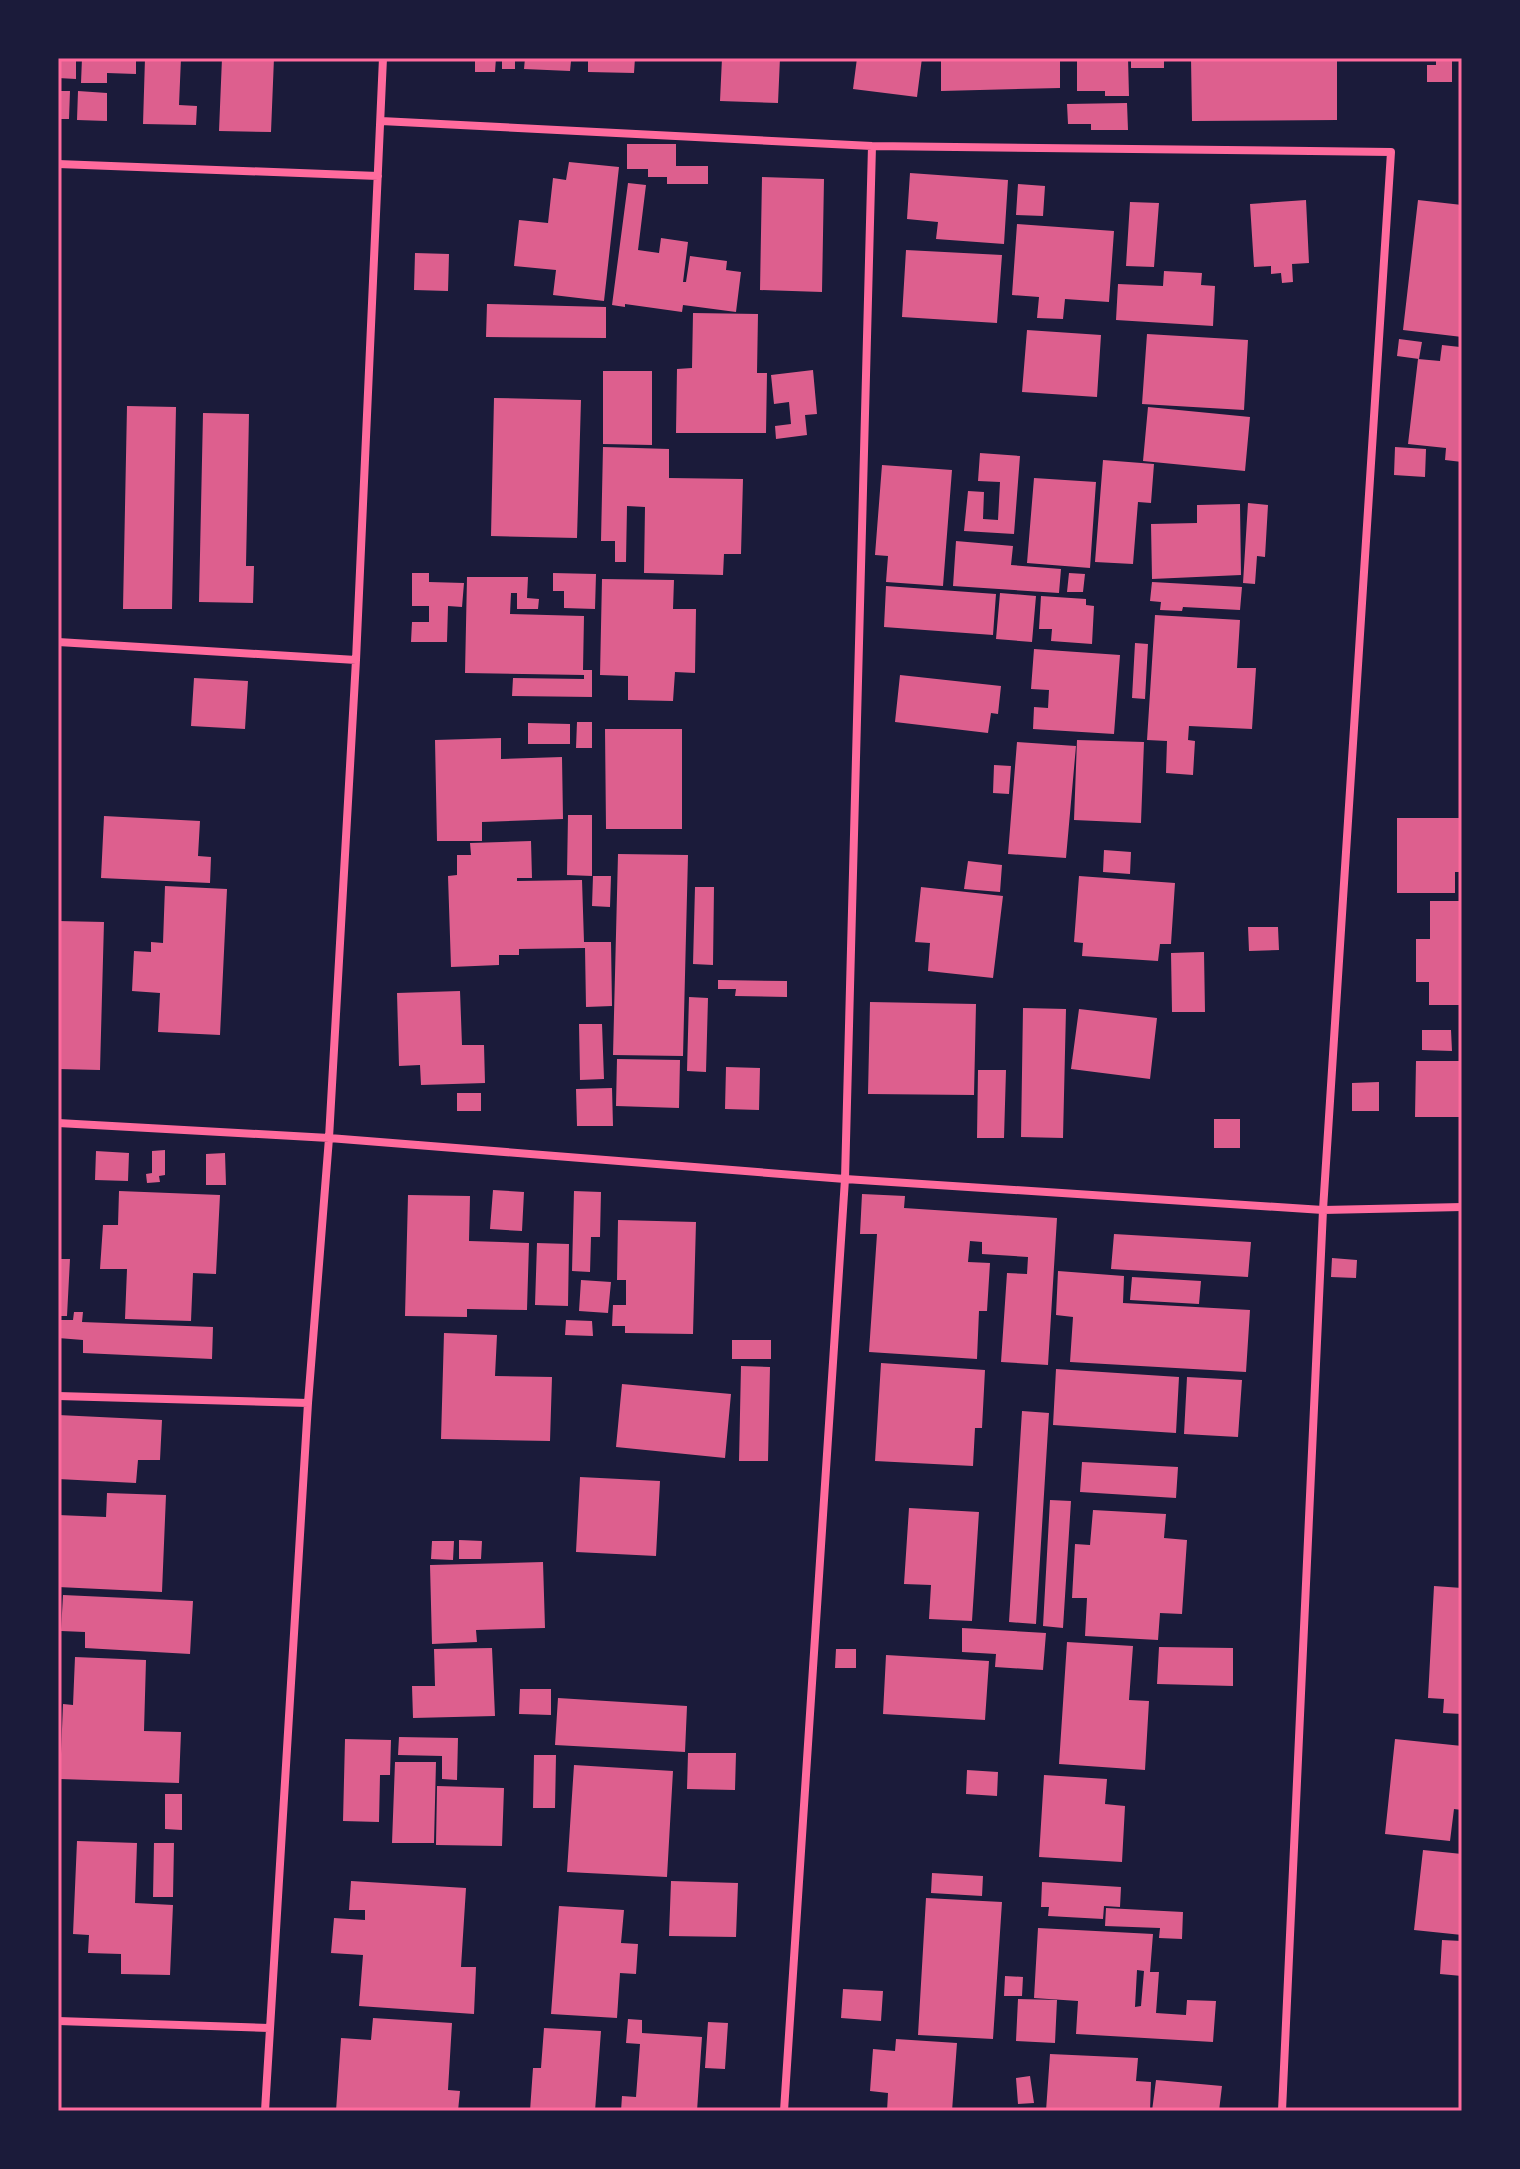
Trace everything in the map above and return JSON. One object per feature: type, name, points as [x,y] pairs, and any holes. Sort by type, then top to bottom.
[{"type":"street","points":[[265,2111],[308,1403],[329,1138],[356,660],[383,58]]},
{"type":"street","points":[[381,121],[872,146],[1391,152],[1323,1210],[1282,2111]]},
{"type":"street","points":[[784,2111],[845,1179],[872,146]]},
{"type":"street","points":[[58,164],[378,176]]},
{"type":"street","points":[[58,642],[356,660]]},
{"type":"street","points":[[58,1123],[329,1138],[845,1179],[1323,1210],[1462,1207]]},
{"type":"street","points":[[58,1396],[308,1403]]},
{"type":"street","points":[[58,2021],[269,2028]]},
{"type":"building","points":[[58,58],[76,58],[76,79],[58,78]]},
{"type":"building","points":[[82,58],[136,58],[136,74],[107,73],[107,83],[81,83]]},
{"type":"building","points":[[145,58],[181,58],[179,105],[197,106],[196,125],[143,124]]},
{"type":"building","points":[[222,58],[274,58],[271,132],[219,131]]},
{"type":"building","points":[[475,58],[496,58],[495,72],[475,72]]},
{"type":"building","points":[[502,58],[515,58],[515,69],[502,69]]},
{"type":"building","points":[[525,58],[635,58],[634,73],[588,72],[588,61],[571,61],[570,71],[524,69]]},
{"type":"building","points":[[722,58],[780,58],[778,103],[720,101]]},
{"type":"building","points":[[857,58],[922,58],[917,97],[853,89]]},
{"type":"building","points":[[941,58],[1060,58],[1060,88],[941,91]]},
{"type":"building","points":[[1077,58],[1128,58],[1129,96],[1105,96],[1105,91],[1077,91]]},
{"type":"building","points":[[1131,58],[1164,58],[1164,68],[1131,68]]},
{"type":"building","points":[[1191,58],[1337,58],[1337,120],[1192,121]]},
{"type":"building","points":[[1436,58],[1452,58],[1452,82],[1427,82],[1427,65],[1436,65]]},
{"type":"building","points":[[58,91],[70,91],[69,119],[58,119]]},
{"type":"building","points":[[78,91],[107,93],[107,121],[77,120]]},
{"type":"building","points":[[1127,103],[1128,130],[1091,130],[1091,124],[1068,124],[1067,104]]},
{"type":"building","points":[[627,144],[676,144],[676,166],[708,166],[708,184],[667,184],[667,177],[648,177],[648,169],[627,169]]},
{"type":"building","points":[[569,162],[619,167],[604,301],[553,295],[556,270],[514,266],[519,220],[548,223],[553,178],[566,180]]},
{"type":"building","points":[[910,173],[1008,180],[1004,244],[936,239],[938,222],[907,219]]},
{"type":"building","points":[[762,177],[824,179],[822,292],[760,290]]},
{"type":"building","points":[[628,183],[646,185],[638,250],[659,253],[661,238],[688,242],[683,282],[686,282],[690,256],[727,261],[726,270],[741,272],[736,312],[683,305],[682,312],[612,305]]},
{"type":"building","points":[[1018,184],[1045,186],[1043,216],[1016,215]]},
{"type":"building","points":[[1306,200],[1309,263],[1292,264],[1293,282],[1282,283],[1281,273],[1271,274],[1271,266],[1254,267],[1250,204]]},
{"type":"building","points":[[1418,200],[1462,205],[1462,337],[1403,330]]},
{"type":"building","points":[[1130,202],[1159,203],[1154,267],[1126,266]]},
{"type":"building","points":[[1017,224],[1114,231],[1109,302],[1065,299],[1063,319],[1037,318],[1039,297],[1012,295]]},
{"type":"building","points":[[906,250],[1002,255],[997,323],[902,317]]},
{"type":"building","points":[[415,253],[449,254],[448,291],[414,290]]},
{"type":"building","points":[[1164,271],[1202,273],[1201,285],[1215,286],[1213,326],[1116,320],[1118,284],[1163,286]]},
{"type":"building","points":[[487,304],[606,307],[606,338],[486,337]]},
{"type":"building","points":[[693,313],[758,314],[757,373],[767,373],[766,433],[676,433],[677,369],[692,368]]},
{"type":"building","points":[[1027,330],[1101,335],[1097,397],[1022,392]]},
{"type":"building","points":[[1147,334],[1248,340],[1244,410],[1142,404]]},
{"type":"building","points":[[1399,339],[1422,342],[1419,359],[1397,356]]},
{"type":"building","points":[[1442,345],[1460,347],[1459,355],[1462,356],[1462,462],[1445,460],[1446,448],[1408,444],[1418,359],[1440,361]]},
{"type":"building","points":[[813,370],[817,414],[805,415],[807,435],[776,439],[775,426],[791,424],[789,402],[774,404],[771,375]]},
{"type":"building","points":[[603,371],[652,371],[652,445],[603,444]]},
{"type":"building","points":[[494,398],[581,400],[577,538],[491,536]]},
{"type":"building","points":[[127,406],[176,407],[172,609],[123,609]]},
{"type":"building","points":[[1148,407],[1250,417],[1245,471],[1143,461]]},
{"type":"building","points":[[203,413],[249,414],[246,566],[254,566],[253,603],[199,602]]},
{"type":"building","points":[[603,447],[669,449],[669,478],[743,479],[741,554],[724,554],[723,575],[644,573],[645,507],[627,506],[626,562],[615,562],[615,541],[601,541]]},
{"type":"building","points":[[1395,447],[1426,449],[1425,477],[1394,475]]},
{"type":"building","points":[[980,453],[1020,456],[1014,534],[964,531],[968,491],[984,492],[983,519],[998,520],[1000,482],[978,481]]},
{"type":"building","points":[[1103,460],[1154,464],[1151,503],[1138,502],[1133,564],[1095,562]]},
{"type":"building","points":[[882,465],[952,470],[943,586],[886,582],[888,556],[875,555]]},
{"type":"building","points":[[1034,478],[1096,482],[1090,568],[1027,563]]},
{"type":"building","points":[[1248,503],[1268,505],[1265,557],[1257,556],[1255,584],[1243,583]]},
{"type":"building","points":[[1240,504],[1241,575],[1152,579],[1151,524],[1197,523],[1197,505]]},
{"type":"building","points":[[956,541],[1013,546],[1011,565],[1061,569],[1059,593],[953,586]]},
{"type":"building","points":[[412,573],[429,573],[429,582],[464,583],[462,607],[448,606],[447,642],[411,642],[412,622],[429,622],[429,606],[412,606]]},
{"type":"building","points":[[553,573],[596,574],[595,609],[564,608],[564,591],[553,591]]},
{"type":"building","points":[[1069,573],[1085,574],[1083,592],[1067,592]]},
{"type":"building","points":[[467,577],[528,577],[527,598],[539,599],[538,609],[517,609],[517,593],[511,593],[510,614],[584,616],[583,670],[592,670],[592,697],[512,696],[513,678],[584,679],[584,675],[465,673]]},
{"type":"building","points":[[602,579],[674,580],[673,609],[696,609],[695,673],[675,672],[673,701],[628,700],[628,676],[600,675]]},
{"type":"building","points":[[1152,582],[1242,587],[1240,610],[1183,607],[1182,611],[1160,610],[1161,602],[1150,601]]},
{"type":"building","points":[[886,586],[996,594],[993,635],[884,627]]},
{"type":"building","points":[[1000,593],[1036,596],[1032,642],[996,639]]},
{"type":"building","points":[[1041,596],[1086,599],[1086,605],[1094,606],[1092,644],[1051,641],[1052,629],[1039,629]]},
{"type":"building","points":[[1155,615],[1240,620],[1237,668],[1256,668],[1252,729],[1189,726],[1188,740],[1195,741],[1193,775],[1166,773],[1167,741],[1147,740]]},
{"type":"building","points":[[1135,643],[1148,644],[1145,699],[1132,698]]},
{"type":"building","points":[[1034,649],[1120,655],[1114,734],[1033,729],[1034,707],[1048,708],[1049,690],[1031,689]]},
{"type":"building","points":[[900,675],[1001,686],[998,714],[991,713],[988,733],[895,722]]},
{"type":"building","points":[[194,678],[248,681],[245,729],[191,726]]},
{"type":"building","points":[[577,722],[592,722],[592,748],[576,748]]},
{"type":"building","points":[[528,723],[570,724],[570,744],[528,744]]},
{"type":"building","points":[[605,729],[682,729],[682,829],[606,829]]},
{"type":"building","points":[[501,738],[501,759],[562,757],[563,819],[482,822],[482,841],[437,841],[435,740]]},
{"type":"building","points":[[1077,740],[1144,742],[1141,823],[1074,820]]},
{"type":"building","points":[[1017,742],[1076,746],[1066,858],[1008,854]]},
{"type":"building","points":[[994,765],[1011,766],[1009,794],[993,793]]},
{"type":"building","points":[[568,815],[592,815],[592,876],[567,875]]},
{"type":"building","points":[[104,816],[200,821],[198,856],[211,857],[210,883],[101,878]]},
{"type":"building","points":[[1397,818],[1462,818],[1462,872],[1455,872],[1455,893],[1397,893]]},
{"type":"building","points":[[531,841],[532,878],[517,878],[517,881],[582,880],[584,942],[611,942],[612,1006],[586,1007],[585,948],[519,949],[519,955],[499,955],[499,965],[451,967],[448,876],[457,875],[457,855],[471,855],[470,843]]},
{"type":"building","points":[[1104,850],[1131,852],[1130,874],[1103,872]]},
{"type":"building","points":[[618,854],[688,855],[683,1056],[613,1055]]},
{"type":"building","points":[[968,861],[1002,865],[1000,892],[964,889]]},
{"type":"building","points":[[593,876],[611,876],[610,907],[592,906]]},
{"type":"building","points":[[1079,876],[1175,883],[1171,944],[1160,944],[1158,961],[1082,956],[1083,943],[1074,942]]},
{"type":"building","points":[[165,886],[227,889],[220,1035],[158,1032],[160,993],[132,991],[134,951],[151,952],[151,942],[163,943]]},
{"type":"building","points":[[695,887],[714,887],[713,965],[693,964]]},
{"type":"building","points":[[921,887],[1003,896],[993,978],[928,971],[930,943],[915,942]]},
{"type":"building","points":[[1430,901],[1462,901],[1462,1005],[1429,1005],[1429,982],[1416,982],[1416,939],[1430,939]]},
{"type":"building","points":[[58,921],[104,922],[100,1070],[58,1069]]},
{"type":"building","points":[[1248,927],[1278,927],[1279,950],[1249,951]]},
{"type":"building","points":[[1204,952],[1205,1012],[1172,1012],[1171,953]]},
{"type":"building","points":[[718,980],[787,981],[787,997],[735,996],[736,989],[718,989]]},
{"type":"building","points":[[460,991],[462,1045],[484,1045],[485,1083],[421,1085],[420,1065],[399,1066],[397,993]]},
{"type":"building","points":[[689,997],[708,998],[706,1072],[687,1071]]},
{"type":"building","points":[[870,1002],[976,1004],[974,1095],[868,1094]]},
{"type":"building","points":[[1023,1008],[1066,1009],[1063,1138],[1021,1137]]},
{"type":"building","points":[[1079,1009],[1157,1018],[1150,1079],[1071,1069]]},
{"type":"building","points":[[579,1024],[602,1024],[604,1079],[580,1080]]},
{"type":"building","points":[[1422,1030],[1451,1030],[1452,1051],[1422,1050]]},
{"type":"building","points":[[617,1059],[680,1060],[679,1108],[616,1106]]},
{"type":"building","points":[[1416,1061],[1462,1061],[1462,1117],[1415,1117]]},
{"type":"building","points":[[726,1067],[760,1068],[759,1110],[725,1109]]},
{"type":"building","points":[[978,1070],[1006,1070],[1004,1138],[977,1138]]},
{"type":"building","points":[[1379,1082],[1379,1111],[1352,1111],[1352,1083]]},
{"type":"building","points":[[612,1088],[613,1126],[577,1126],[576,1089]]},
{"type":"building","points":[[457,1093],[481,1093],[481,1111],[457,1111]]},
{"type":"building","points":[[1214,1119],[1240,1119],[1240,1148],[1214,1148]]},
{"type":"building","points":[[165,1150],[165,1175],[159,1176],[160,1182],[147,1183],[146,1174],[152,1173],[152,1151]]},
{"type":"building","points":[[96,1151],[129,1153],[128,1181],[95,1180]]},
{"type":"building","points":[[225,1153],[226,1185],[206,1185],[206,1154]]},
{"type":"building","points":[[493,1190],[524,1192],[522,1231],[490,1229]]},
{"type":"building","points":[[119,1191],[220,1195],[216,1274],[193,1273],[191,1321],[125,1319],[127,1269],[100,1269],[103,1225],[118,1225]]},
{"type":"building","points":[[574,1191],[601,1192],[600,1237],[591,1237],[590,1272],[572,1271]]},
{"type":"building","points":[[862,1194],[905,1196],[904,1208],[1057,1218],[1048,1365],[1001,1362],[1007,1273],[1027,1274],[1028,1257],[982,1254],[982,1242],[970,1241],[968,1262],[990,1263],[987,1311],[979,1311],[977,1359],[869,1352],[877,1234],[860,1234]]},
{"type":"building","points":[[408,1195],[470,1196],[469,1241],[529,1243],[527,1310],[467,1309],[467,1317],[405,1316]]},
{"type":"building","points":[[618,1220],[696,1222],[693,1334],[625,1333],[625,1326],[612,1326],[613,1305],[626,1305],[626,1280],[617,1280]]},
{"type":"building","points":[[1114,1234],[1251,1242],[1248,1277],[1111,1269]]},
{"type":"building","points":[[537,1243],[569,1244],[568,1306],[535,1305]]},
{"type":"building","points":[[1332,1258],[1357,1260],[1356,1278],[1331,1277]]},
{"type":"building","points":[[58,1259],[70,1259],[67,1316],[58,1316]]},
{"type":"building","points":[[1058,1271],[1124,1276],[1123,1303],[1250,1310],[1246,1372],[1070,1362],[1073,1317],[1056,1315]]},
{"type":"building","points":[[1132,1277],[1201,1281],[1199,1304],[1130,1300]]},
{"type":"building","points":[[581,1280],[611,1282],[608,1313],[579,1311]]},
{"type":"building","points":[[74,1312],[83,1312],[82,1322],[213,1327],[212,1359],[83,1353],[83,1340],[58,1338],[58,1320],[73,1320]]},
{"type":"building","points":[[566,1320],[592,1321],[593,1336],[565,1335]]},
{"type":"building","points":[[444,1333],[497,1335],[495,1376],[552,1377],[550,1441],[441,1439]]},
{"type":"building","points":[[732,1340],[771,1340],[771,1359],[732,1359]]},
{"type":"building","points":[[881,1363],[985,1370],[982,1428],[975,1428],[973,1466],[875,1461]]},
{"type":"building","points":[[741,1366],[770,1367],[768,1461],[739,1461]]},
{"type":"building","points":[[1056,1369],[1179,1377],[1176,1433],[1053,1425]]},
{"type":"building","points":[[1187,1377],[1242,1380],[1238,1437],[1184,1434]]},
{"type":"building","points":[[622,1384],[731,1394],[725,1458],[616,1447]]},
{"type":"building","points":[[1022,1411],[1049,1413],[1036,1624],[1009,1622]]},
{"type":"building","points":[[58,1415],[162,1420],[160,1460],[138,1460],[136,1483],[58,1479]]},
{"type":"building","points":[[1082,1462],[1178,1467],[1176,1498],[1080,1492]]},
{"type":"building","points":[[580,1477],[660,1481],[656,1556],[576,1552]]},
{"type":"building","points":[[107,1493],[166,1495],[162,1592],[58,1587],[58,1515],[106,1517]]},
{"type":"building","points":[[1050,1500],[1071,1501],[1063,1628],[1043,1626]]},
{"type":"building","points":[[909,1508],[979,1512],[972,1621],[929,1619],[931,1585],[904,1584]]},
{"type":"building","points":[[1093,1510],[1166,1514],[1164,1538],[1187,1540],[1182,1614],[1160,1613],[1158,1640],[1085,1636],[1087,1598],[1072,1598],[1075,1544],[1090,1545]]},
{"type":"building","points":[[459,1540],[482,1541],[481,1559],[459,1559]]},
{"type":"building","points":[[432,1541],[454,1541],[453,1560],[431,1559]]},
{"type":"building","points":[[543,1562],[545,1628],[476,1630],[477,1642],[432,1644],[430,1565]]},
{"type":"building","points":[[1434,1586],[1462,1588],[1462,1714],[1443,1713],[1444,1699],[1428,1698]]},
{"type":"building","points":[[63,1595],[193,1601],[190,1654],[85,1648],[85,1632],[61,1631]]},
{"type":"building","points":[[962,1628],[1046,1633],[1043,1670],[995,1667],[996,1654],[962,1652]]},
{"type":"building","points":[[1067,1642],[1133,1646],[1129,1700],[1149,1701],[1145,1770],[1059,1764]]},
{"type":"building","points":[[1159,1647],[1233,1648],[1233,1686],[1157,1684]]},
{"type":"building","points":[[492,1648],[495,1716],[413,1718],[412,1686],[435,1686],[434,1649]]},
{"type":"building","points":[[836,1649],[856,1649],[856,1668],[835,1668]]},
{"type":"building","points":[[886,1655],[989,1661],[985,1720],[883,1714]]},
{"type":"building","points":[[75,1657],[146,1660],[144,1731],[181,1732],[179,1783],[60,1779],[63,1704],[73,1705]]},
{"type":"building","points":[[520,1689],[551,1689],[551,1715],[519,1714]]},
{"type":"building","points":[[558,1698],[687,1706],[685,1752],[555,1745]]},
{"type":"building","points":[[399,1737],[458,1738],[457,1780],[442,1779],[442,1756],[398,1755]]},
{"type":"building","points":[[345,1739],[391,1740],[390,1775],[380,1775],[379,1822],[343,1821]]},
{"type":"building","points":[[1395,1739],[1462,1746],[1462,1810],[1454,1809],[1450,1841],[1385,1834]]},
{"type":"building","points":[[688,1753],[736,1753],[735,1790],[687,1789]]},
{"type":"building","points":[[534,1755],[556,1755],[555,1808],[533,1808]]},
{"type":"building","points":[[395,1762],[436,1762],[434,1843],[392,1843]]},
{"type":"building","points":[[574,1765],[673,1771],[667,1877],[567,1872]]},
{"type":"building","points":[[967,1770],[998,1772],[997,1796],[966,1794]]},
{"type":"building","points":[[1044,1775],[1107,1779],[1105,1804],[1125,1806],[1122,1862],[1039,1857]]},
{"type":"building","points":[[437,1786],[504,1788],[502,1846],[436,1845]]},
{"type":"building","points":[[165,1794],[182,1794],[182,1830],[165,1829]]},
{"type":"building","points":[[77,1841],[137,1843],[135,1903],[173,1905],[170,1975],[121,1974],[121,1954],[88,1953],[89,1935],[73,1934]]},
{"type":"building","points":[[154,1843],[174,1843],[173,1897],[153,1897]]},
{"type":"building","points":[[1423,1850],[1462,1854],[1462,1935],[1414,1930]]},
{"type":"building","points":[[932,1873],[983,1876],[982,1896],[931,1893]]},
{"type":"building","points":[[351,1881],[466,1888],[461,1967],[476,1967],[474,2014],[359,2006],[363,1955],[331,1953],[334,1918],[365,1920],[365,1910],[349,1910]]},
{"type":"building","points":[[671,1881],[738,1883],[736,1937],[669,1936]]},
{"type":"building","points":[[1042,1882],[1121,1887],[1120,1907],[1104,1906],[1103,1919],[1048,1916],[1049,1907],[1041,1907]]},
{"type":"building","points":[[926,1898],[1002,1902],[993,2039],[918,2035]]},
{"type":"building","points":[[559,1906],[624,1910],[621,1943],[638,1944],[636,1974],[620,1973],[617,2018],[551,2014]]},
{"type":"building","points":[[1106,1908],[1183,1912],[1182,1939],[1159,1938],[1160,1928],[1105,1926]]},
{"type":"building","points":[[1038,1928],[1153,1934],[1150,1972],[1159,1972],[1156,2013],[1186,2015],[1187,2000],[1216,2001],[1213,2042],[1076,2034],[1078,2001],[1034,1998]],"holes":[[[1137,1970],[1144,1971],[1141,2006],[1135,2007]]]},
{"type":"building","points":[[1442,1940],[1462,1941],[1462,1976],[1440,1974]]},
{"type":"building","points":[[1005,1976],[1023,1977],[1022,1996],[1004,1996]]},
{"type":"building","points":[[843,1989],[883,1991],[881,2021],[841,2018]]},
{"type":"building","points":[[1018,1999],[1057,2000],[1055,2043],[1016,2041]]},
{"type":"building","points":[[373,2018],[452,2023],[448,2090],[460,2091],[458,2111],[336,2111],[341,2038],[371,2040]]},
{"type":"building","points":[[628,2019],[642,2020],[642,2033],[702,2037],[697,2111],[621,2111],[622,2096],[636,2097],[640,2044],[626,2043]]},
{"type":"building","points":[[708,2022],[728,2023],[725,2069],[705,2068]]},
{"type":"building","points":[[544,2028],[601,2031],[595,2111],[530,2111],[533,2068],[541,2068]]},
{"type":"building","points":[[896,2039],[957,2043],[952,2111],[887,2111],[888,2093],[870,2091],[873,2049],[895,2051]]},
{"type":"building","points":[[1050,2054],[1138,2058],[1136,2081],[1151,2082],[1150,2111],[1046,2111]]},
{"type":"building","points":[[1030,2076],[1034,2103],[1018,2104],[1016,2078]]},
{"type":"building","points":[[1156,2080],[1222,2086],[1219,2111],[1152,2111]]}]
